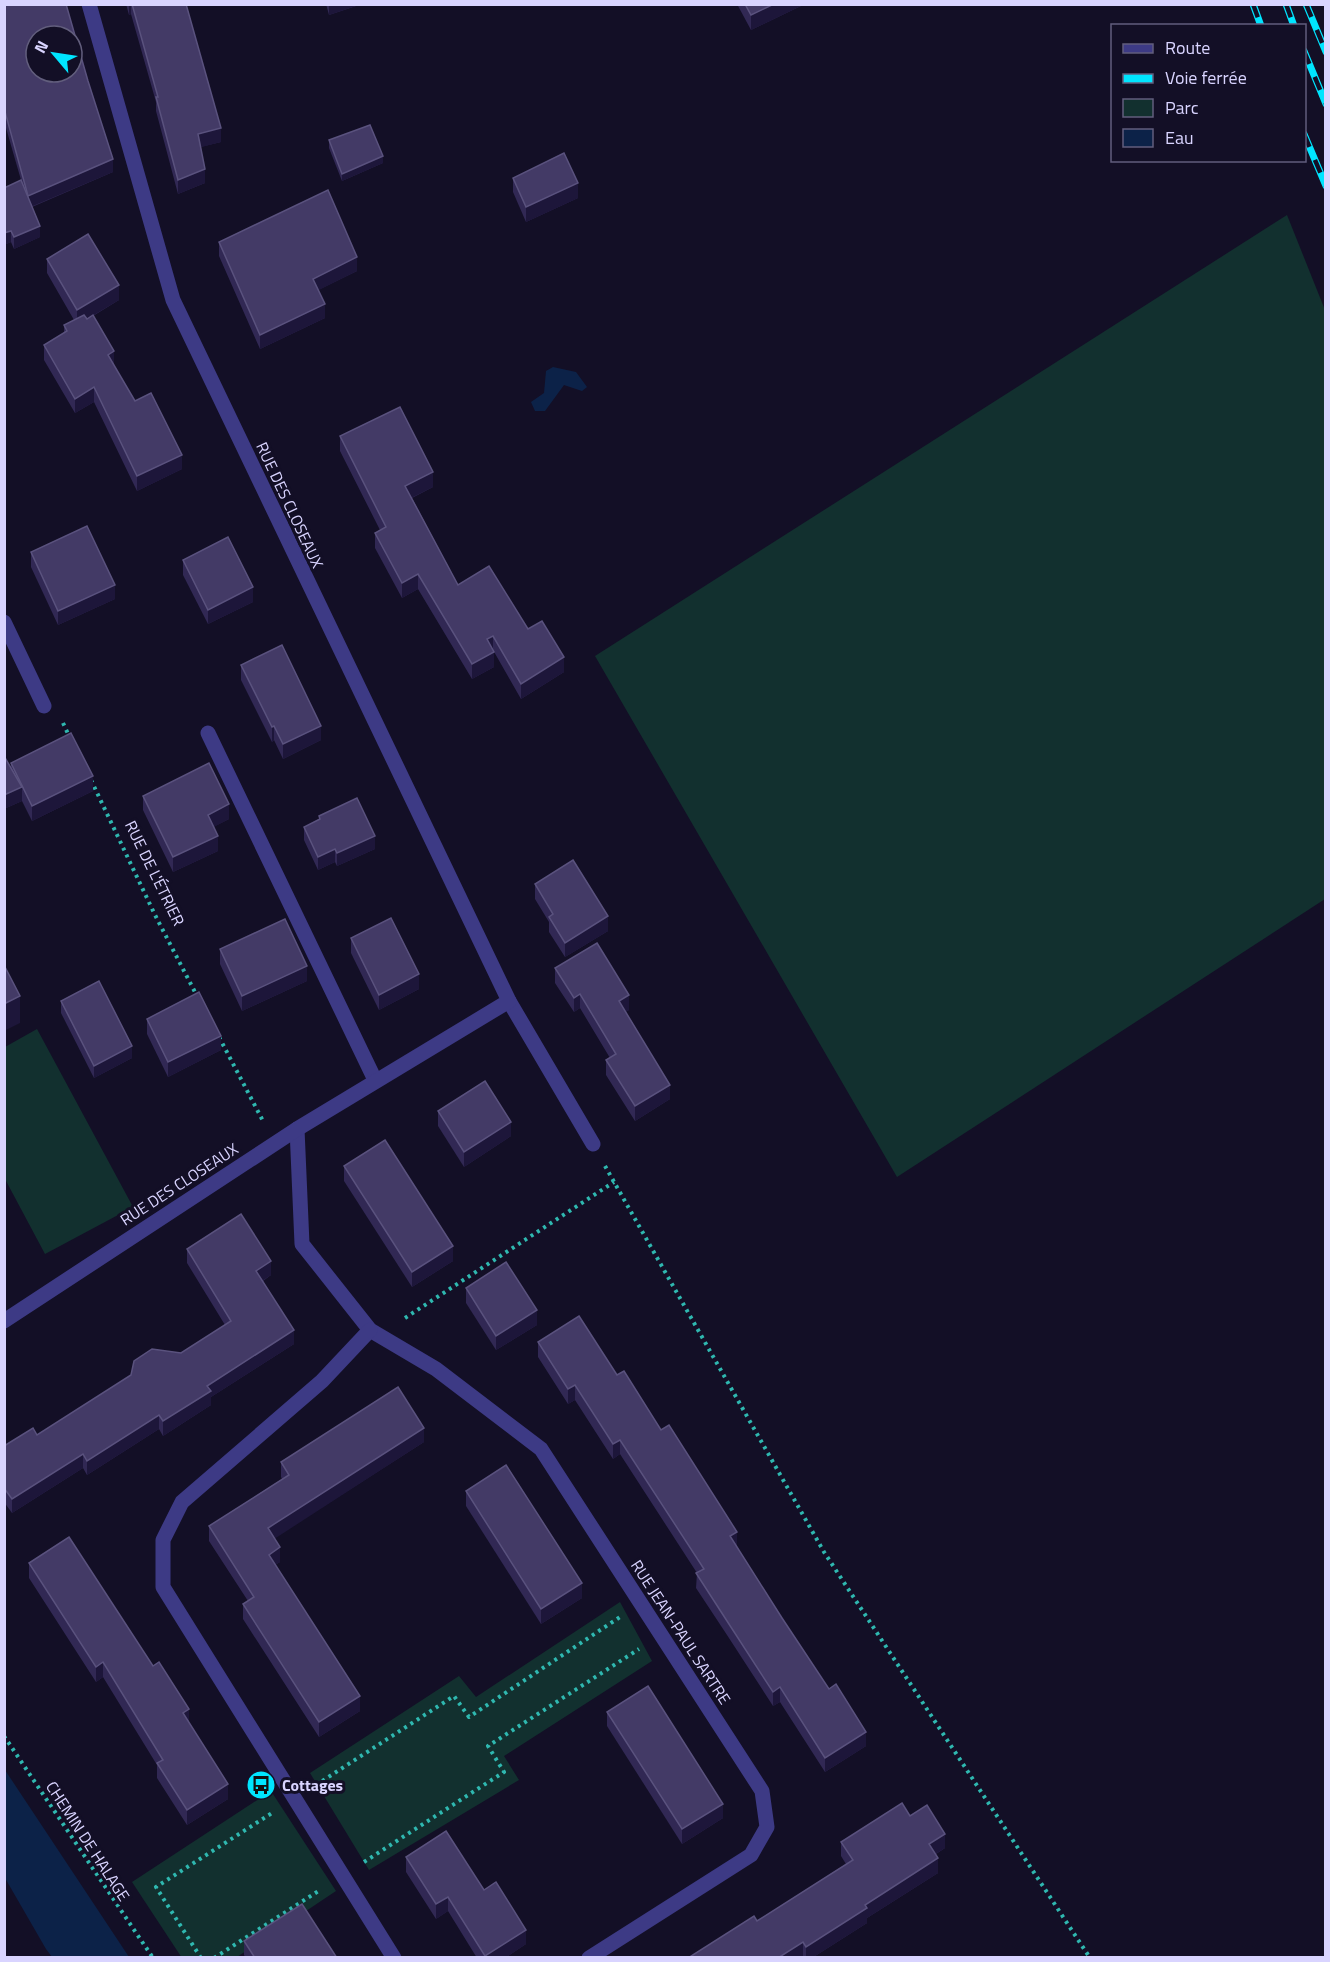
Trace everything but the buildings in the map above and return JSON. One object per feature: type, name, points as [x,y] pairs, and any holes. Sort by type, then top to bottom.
[{"type":"street","name":"RUE DES CLOSEAUX","points":[[89,4],[173,300],[509,1001],[593,1144]]},
{"type":"street","points":[[4,622],[44,706]]},
{"type":"street","points":[[208,733],[375,1080]]},
{"type":"street","name":"RUE DES CLOSEAUX","points":[[4,1321],[297,1128],[509,1001]]},
{"type":"street","name":"RUE JEAN-PAUL SARTRE","points":[[297,1128],[302,1244],[370,1330],[436,1370],[541,1449],[762,1791],[767,1827],[751,1856],[589,1958]]},
{"type":"street","points":[[370,1330],[322,1381],[182,1502],[163,1540],[163,1587],[394,1958]]},
{"type":"path","points":[[44,706],[60,716],[74,746]]},
{"type":"path","name":"RUE DE L'ÉTRIER","points":[[89,777],[154,915],[198,998]]},
{"type":"path","points":[[214,1029],[274,1143]]},
{"type":"path","points":[[593,1144],[824,1552],[1090,1958]]},
{"type":"path","points":[[370,1330],[405,1318],[614,1182]]},
{"type":"path","points":[[201,1958],[156,1887],[454,1696],[469,1717],[641,1603]]},
{"type":"path","points":[[214,1958],[504,1772],[488,1746],[661,1635]]},
{"type":"path","name":"CHEMIN DE HALAGE","points":[[4,1736],[153,1958]]},
{"type":"green space","points":[[1287,215],[1325,310],[1325,899],[897,1177],[595,656]]},
{"type":"green space","points":[[37,1029],[133,1207],[45,1254],[5,1179],[5,1047]]},
{"type":"green space","points":[[620,1602],[652,1661],[504,1756],[519,1780],[369,1870],[310,1773],[459,1676],[476,1697]]},
{"type":"green space","points":[[271,1791],[336,1891],[237,1957],[182,1958],[132,1882]]},
{"type":"water","points":[[553,367],[576,372],[587,387],[582,391],[564,385],[545,411],[535,411],[531,402],[544,393],[546,371]]},
{"type":"water","points":[[5,1770],[129,1957],[52,1957],[46,1949],[5,1878]]},
{"type":"railway","points":[[1253,4],[1260,24]]},
{"type":"railway","points":[[1286,4],[1293,24]]},
{"type":"railway","points":[[1306,4],[1326,52]]},
{"type":"railway","points":[[1306,56],[1326,104]]},
{"type":"railway","points":[[1306,139],[1326,186]]},
{"type":"place","name":"Cottages","points":[[261,1785]]}]
